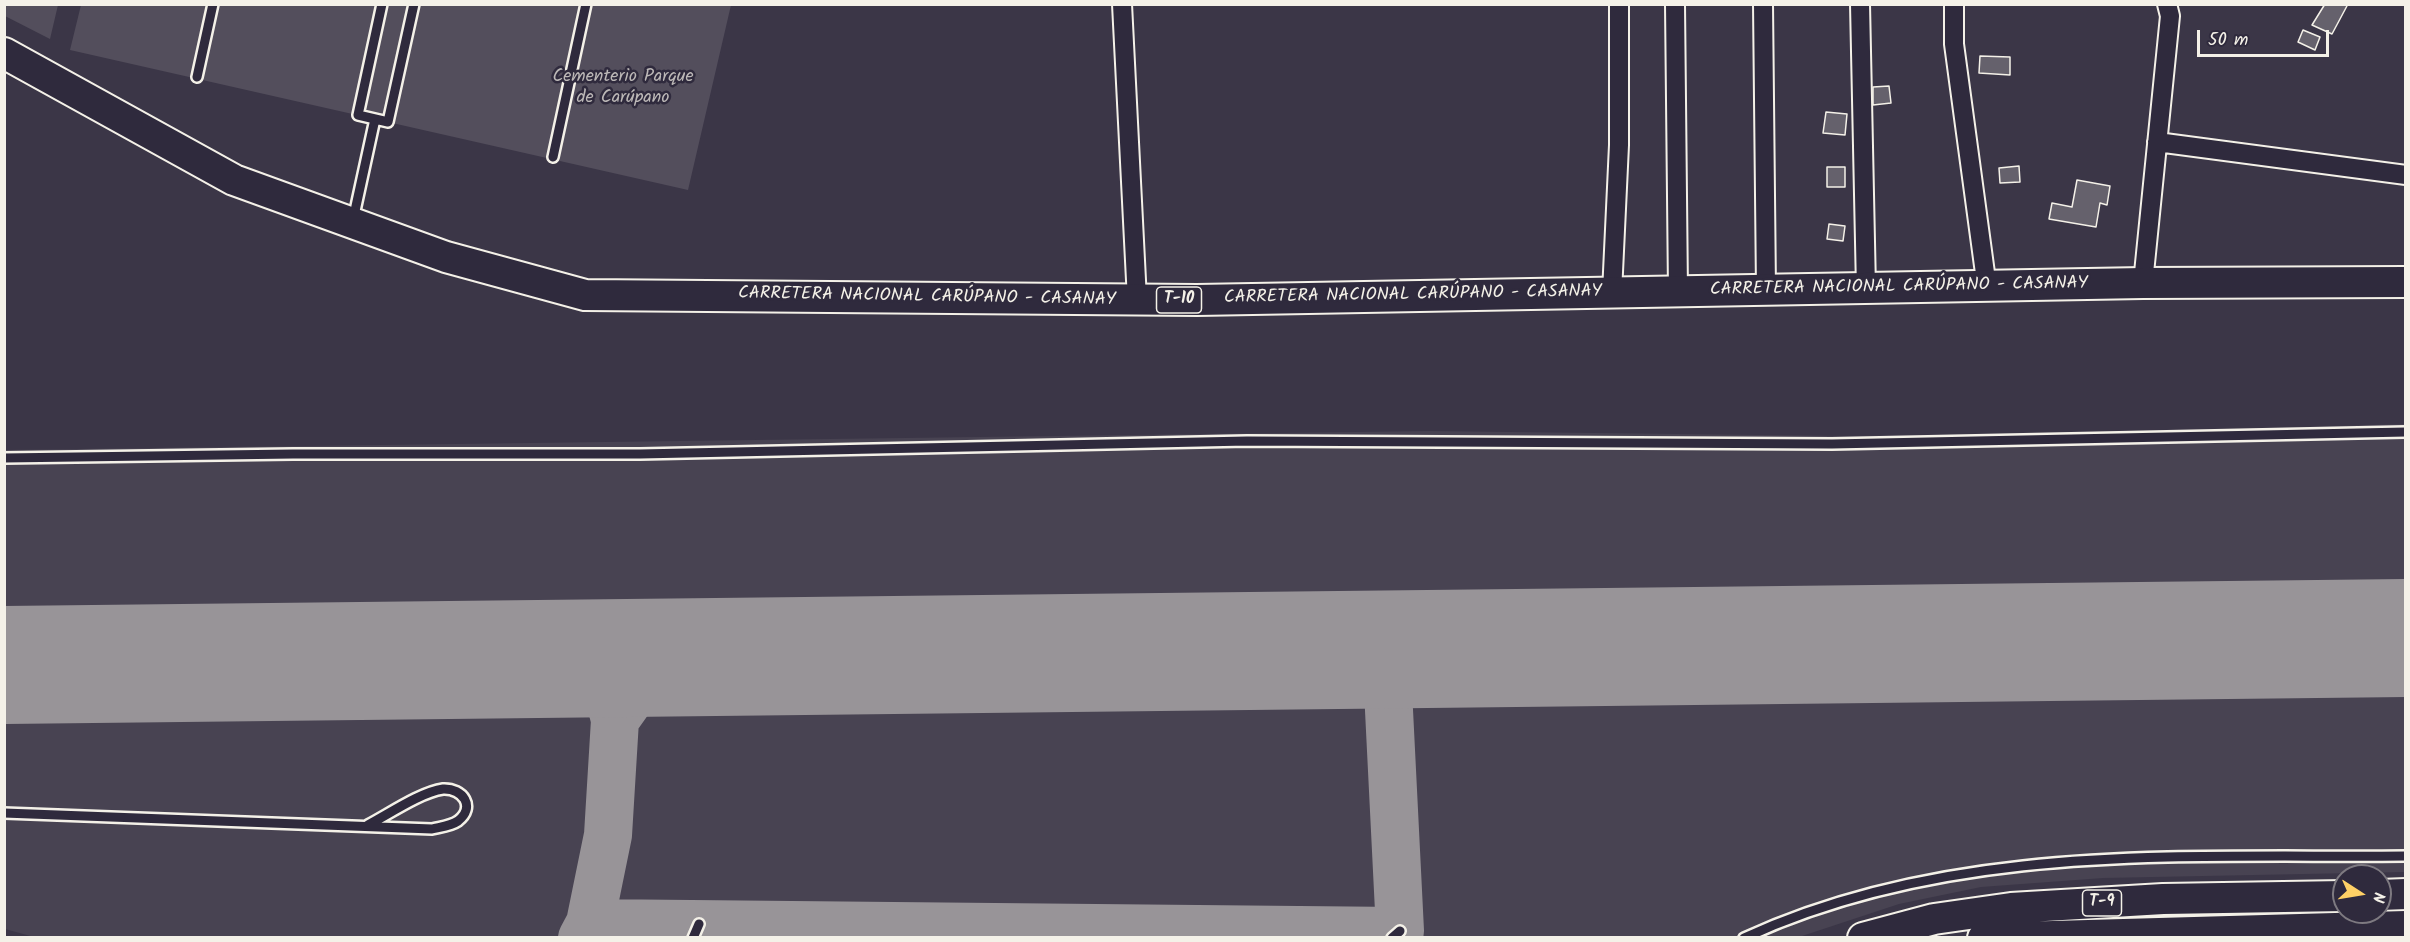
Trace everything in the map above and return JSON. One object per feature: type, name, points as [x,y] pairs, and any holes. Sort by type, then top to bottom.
[{"type":"highway","name":"CARRETERA NACIONAL CARÚPANO - CASANAY","points":[[4,53],[234,180],[446,257],[585,295],[1137,300],[1987,288],[2143,283],[2406,282]]},
{"type":"highway","name":"T-9","points":[[1863,938],[1934,919],[2011,908],[2163,899],[2332,896]]},
{"type":"highway","name":"T-9","points":[[1983,938],[2339,932],[2406,926]]},
{"type":"street","points":[[1122,4],[1137,300]]},
{"type":"street","points":[[1612,293],[1619,145],[1619,4]]},
{"type":"street","points":[[1675,4],[1678,292]]},
{"type":"street","points":[[1763,4],[1766,290]]},
{"type":"street","points":[[1860,4],[1866,288]]},
{"type":"street","points":[[1954,4],[1954,44],[1987,288]]},
{"type":"street","points":[[2143,283],[2170,16],[2167,4]]},
{"type":"street","points":[[2157,142],[2406,175]]},
{"type":"lane","points":[[197,77],[213,4]]},
{"type":"lane","points":[[382,4],[358,115],[388,122],[414,4]]},
{"type":"lane","points":[[553,157],[586,4]]},
{"type":"lane","points":[[353,223],[375,119]]},
{"type":"lane","points":[[4,458],[293,454],[640,454],[1247,441],[1832,444],[2406,432]]},
{"type":"lane","points":[[4,813],[432,829],[458,821],[466,812],[467,804],[464,796],[452,789],[441,790],[426,794],[368,825]]},
{"type":"lane","points":[[1744,938],[1794,915],[1851,898],[1908,882],[1985,869],[2094,859],[2406,856]]},
{"type":"lane","points":[[693,938],[699,924]]},
{"type":"shaded area","points":[[2405,424],[2405,872],[2392,872],[2392,864],[2332,864],[2332,873],[2103,878],[1981,887],[1899,904],[1796,938],[34,937],[5,929],[4,450],[1429,431],[1845,436],[2078,434]]},
{"type":"green space","points":[[4,5],[58,5],[50,39],[5,16]]},
{"type":"green space","name":"Cementerio Parque de Carúpano","points":[[81,5],[731,5],[688,190],[70,50]]},
{"type":"building","points":[[2325,4],[2348,4],[2332,34],[2312,25]]},
{"type":"building","points":[[2303,30],[2320,37],[2315,50],[2298,42]]},
{"type":"building","points":[[1980,56],[2010,57],[2010,75],[1979,73]]},
{"type":"building","points":[[1889,86],[1891,103],[1873,105],[1873,87]]},
{"type":"building","points":[[1826,112],[1847,114],[1845,135],[1823,133]]},
{"type":"building","points":[[2019,166],[2020,182],[2000,183],[1999,168]]},
{"type":"building","points":[[1827,167],[1845,167],[1845,187],[1827,187]]},
{"type":"building","points":[[2077,180],[2110,186],[2107,205],[2100,203],[2096,227],[2049,219],[2052,203],[2072,207]]},
{"type":"building","points":[[1829,224],[1845,226],[1843,241],[1827,239]]},
{"type":"taxiway","points":[[590,923],[1400,931],[1386,650]]},
{"type":"taxiway","points":[[567,659],[585,672],[604,691],[615,720],[647,675],[671,657]]},
{"type":"taxiway","points":[[582,938],[590,923],[608,835],[615,720]]},
{"type":"runway","points":[[4,665],[2406,638]]}]
